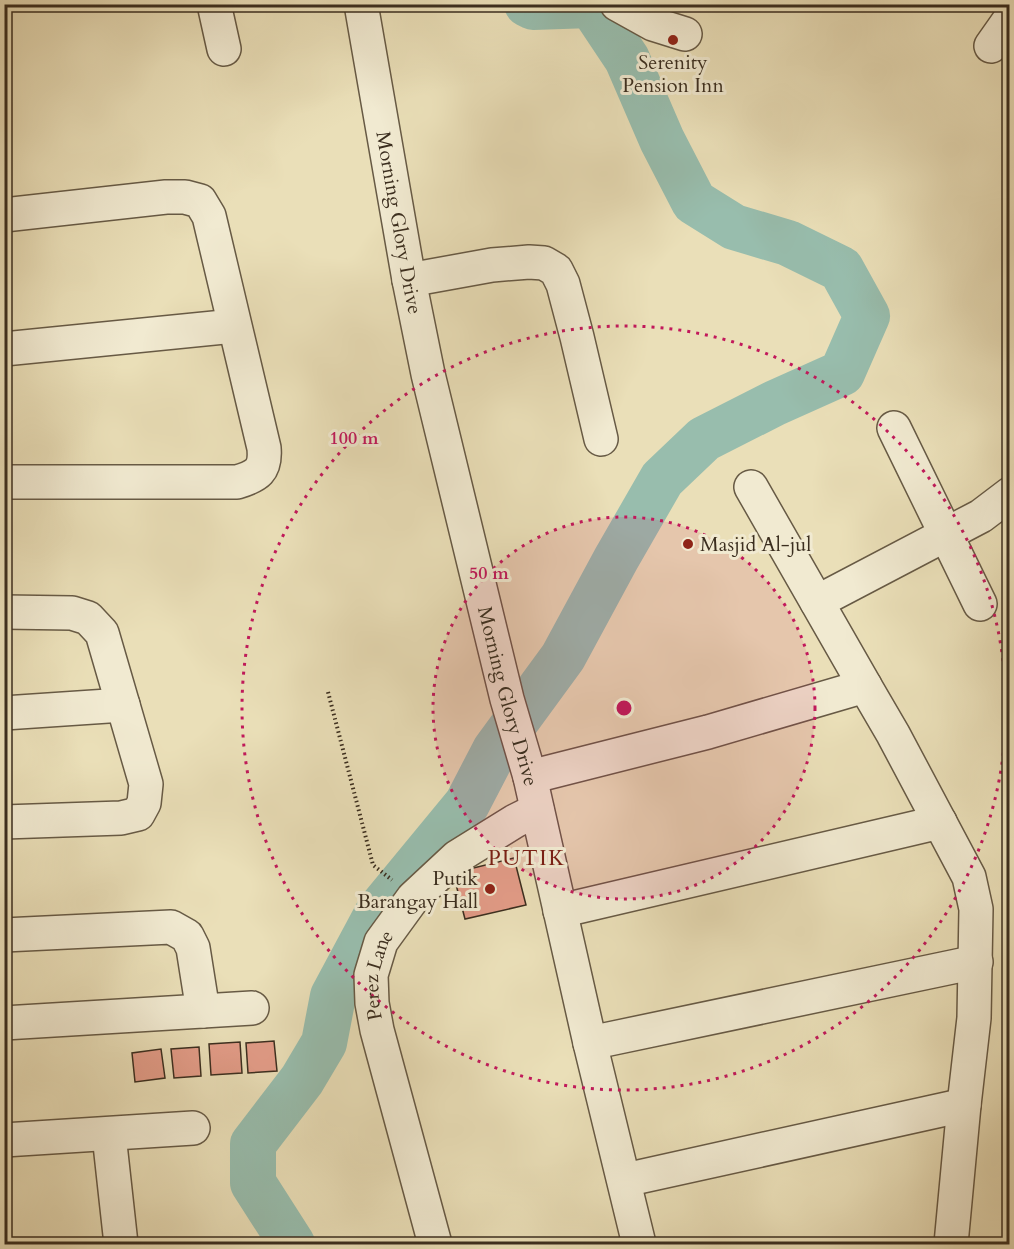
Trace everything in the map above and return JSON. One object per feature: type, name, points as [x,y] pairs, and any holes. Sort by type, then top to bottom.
[{"type":"street","points":[[214,4],[224,49]]},
{"type":"street","name":"Morning Glory Drive","points":[[361,4],[409,280],[428,375],[507,699],[530,777],[639,1245]]},
{"type":"street","points":[[617,4],[653,24],[685,34]]},
{"type":"street","points":[[991,46],[1010,19]]},
{"type":"street","points":[[4,215],[166,196],[200,201],[210,216],[265,459],[262,468],[253,477],[237,482],[4,482]]},
{"type":"street","points":[[409,280],[492,265],[529,262],[544,263],[556,270],[563,284],[578,337],[601,439]]},
{"type":"street","points":[[4,349],[234,326]]},
{"type":"street","points":[[894,428],[980,604]]},
{"type":"street","points":[[751,487],[940,822],[969,877],[974,894],[977,931],[974,1018],[951,1245]]},
{"type":"street","points":[[817,602],[981,516],[1010,494]]},
{"type":"street","points":[[4,612],[72,613],[88,618],[102,633],[146,784],[144,803],[138,814],[121,818],[4,822]]},
{"type":"street","points":[[530,777],[708,732],[865,686]]},
{"type":"street","points":[[4,713],[123,705]]},
{"type":"street","name":"Perez Lane","points":[[435,1245],[377,1030],[372,1004],[371,975],[381,942],[413,898],[457,857],[537,810]]},
{"type":"street","points":[[560,911],[940,822]]},
{"type":"street","points":[[4,935],[171,927],[187,936],[193,948],[203,1011]]},
{"type":"street","points":[[590,1042],[976,963]]},
{"type":"street","points":[[4,1023],[252,1008]]},
{"type":"street","points":[[625,1180],[964,1105]]},
{"type":"street","points":[[4,1140],[193,1128]]},
{"type":"street","points":[[110,1135],[121,1245]]},
{"type":"path","points":[[328,692],[373,865]]},
{"type":"building","name":"Putik Barangay Hall","points":[[514,858],[526,905],[465,919],[453,873]]},
{"type":"building","points":[[274,1041],[277,1071],[248,1073],[246,1043]]},
{"type":"building","points":[[240,1042],[242,1073],[211,1075],[209,1044]]},
{"type":"building","points":[[199,1047],[201,1076],[174,1078],[171,1049]]},
{"type":"building","points":[[161,1049],[165,1078],[135,1082],[132,1053]]},
{"type":"waterway","points":[[292,1244],[253,1183],[253,1144],[302,1080],[324,1043],[333,996],[378,912],[467,804],[495,750],[563,657],[662,479],[704,439],[775,403],[842,373],[867,316],[841,269],[788,243],[734,227],[694,202],[662,140],[627,59],[591,5],[533,7],[527,4]]},
{"type":"place","name":"Serenity Pension Inn","points":[[673,40]]},
{"type":"place","name":"Masjid Al-jul","points":[[688,544]]},
{"type":"place","name":"Putik Barangay Hall","points":[[490,889]]},
{"type":"district","name":"PUTIK","points":[[527,858]]}]
